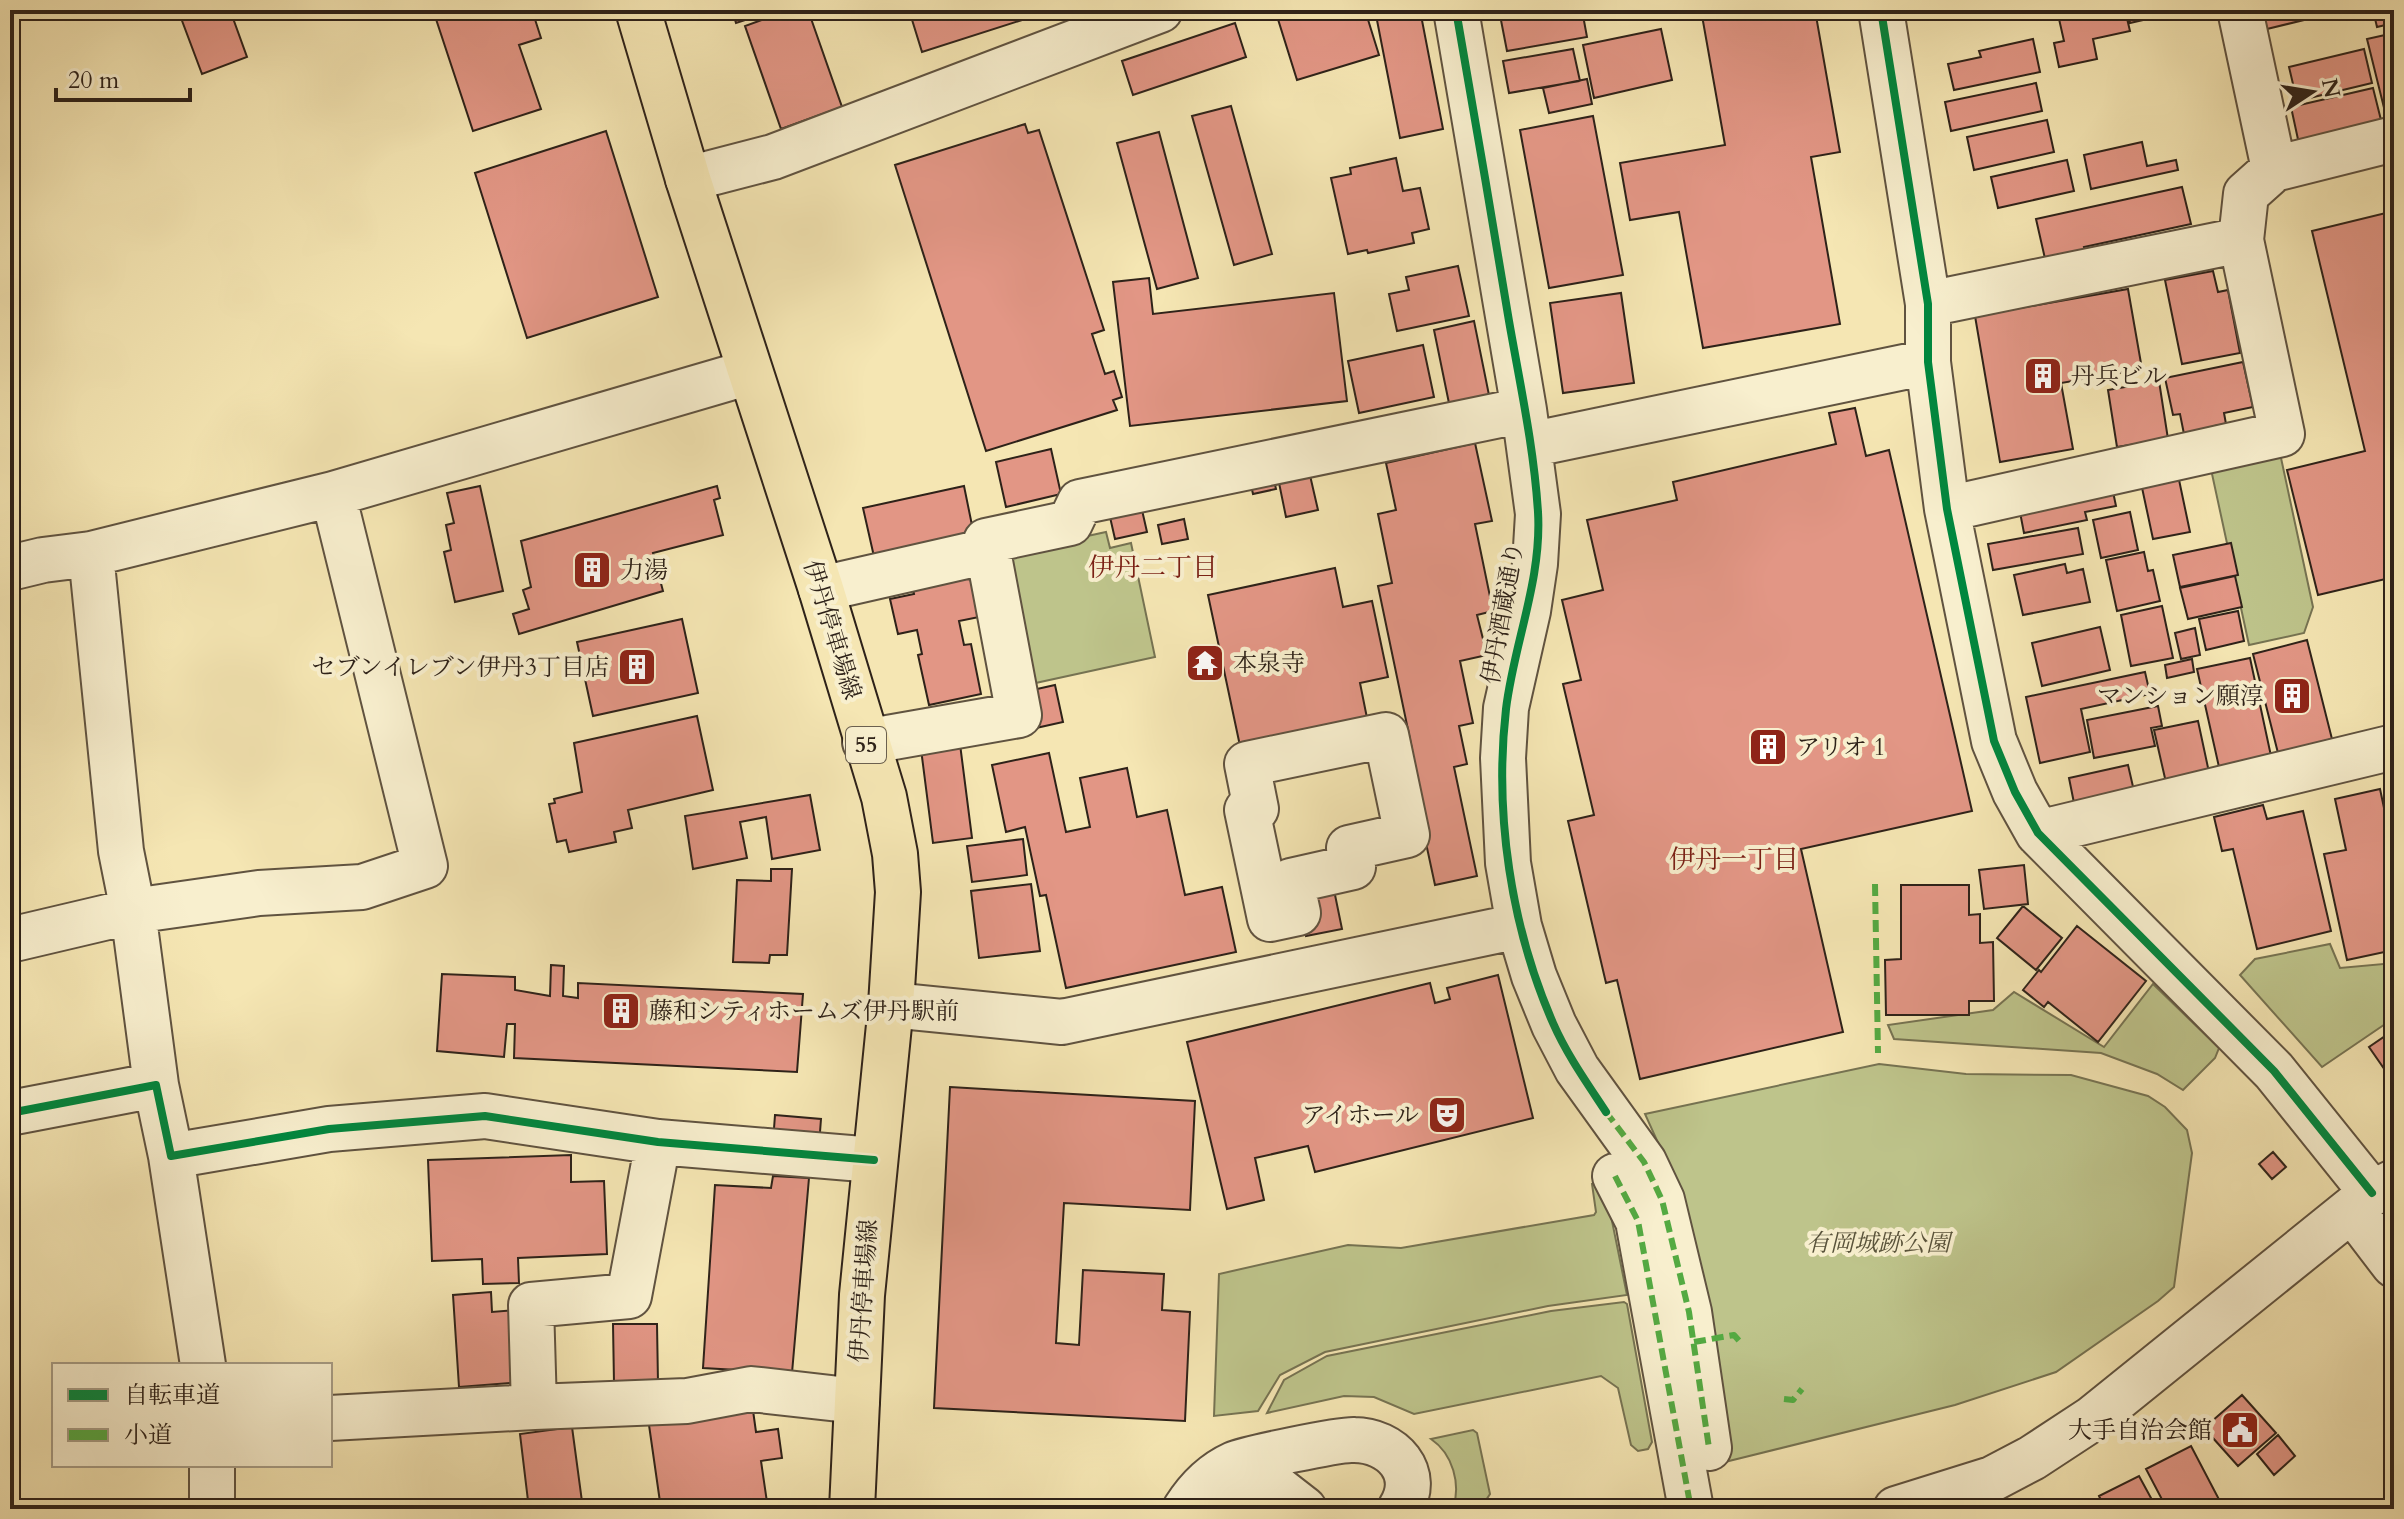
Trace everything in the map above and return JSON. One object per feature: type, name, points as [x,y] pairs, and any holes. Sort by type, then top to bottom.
[{"type":"main road","name":"伊丹停車場線","points":[[638,10],[688,179],[821,589],[884,797],[895,854],[898,892],[891,1005],[862,1295],[852,1509]]},
{"type":"street","points":[[688,179],[773,157],[1160,10]]},
{"type":"street","name":"伊丹酒蔵通り","points":[[1456,10],[1527,428],[1538,514],[1535,564],[1528,611],[1506,708],[1503,758],[1508,863],[1519,926],[1534,976],[1554,1025],[1577,1069],[1644,1162],[1662,1200],[1689,1312],[1709,1448]]},
{"type":"street","points":[[1881,10],[1928,304],[1928,362],[1947,509],[1994,741],[2015,792],[2038,833],[2274,1071],[2373,1195],[2394,1265]]},
{"type":"street","points":[[2240,10],[2274,169]]},
{"type":"street","points":[[1947,509],[2282,434],[2241,240],[2246,194],[2274,169],[2394,139]]},
{"type":"street","points":[[1928,304],[2241,240]]},
{"type":"street","points":[[865,742],[1019,715],[986,541],[1070,523],[1080,502],[1928,362]]},
{"type":"street","points":[[10,568],[91,554],[333,494],[750,372]]},
{"type":"street","points":[[10,940],[133,911],[259,893],[362,887],[425,866],[333,494]]},
{"type":"street","points":[[821,589],[988,551]]},
{"type":"street","points":[[91,554],[121,851],[203,1363]]},
{"type":"street","points":[[1386,735],[1407,835],[1349,848],[1353,867],[1291,881],[1298,913],[1270,919],[1247,810],[1256,809],[1247,764],[1386,735]]},
{"type":"street","points":[[2038,833],[2394,747]]},
{"type":"street","points":[[891,1005],[1062,1022],[1519,926]]},
{"type":"street","points":[[10,1113],[156,1085]]},
{"type":"street","points":[[171,1156],[329,1129],[485,1116],[658,1142],[874,1160]]},
{"type":"street","points":[[534,1407],[531,1305],[629,1296],[658,1142]]},
{"type":"street","points":[[1615,1176],[1638,1221],[1691,1509]]},
{"type":"street","points":[[1896,1509],[1992,1479],[2032,1458],[2093,1418],[2373,1195]]},
{"type":"street","points":[[332,1418],[687,1401],[751,1389],[857,1401]]},
{"type":"street","points":[[1185,1509],[1200,1486],[1234,1464],[1353,1440],[1374,1443],[1393,1454],[1405,1467],[1409,1486],[1400,1509]]},
{"type":"street","points":[[212,1467],[212,1509]]},
{"type":"street","points":[[1218,1475],[1277,1488],[1304,1509]]},
{"type":"green space","points":[[2278,444],[2313,607],[2304,633],[2249,645],[2209,460]]},
{"type":"green space","points":[[1106,532],[1110,548],[1131,543],[1155,657],[1031,684],[1004,554]]},
{"type":"green space","points":[[2330,944],[2340,968],[2394,963],[2394,1018],[2322,1067],[2240,975],[2255,959]]},
{"type":"green space","points":[[2153,984],[2219,1048],[2215,1058],[2183,1090],[2157,1074],[2101,1053],[1894,1039],[1888,1025],[1993,1010],[2014,992],[2104,1047]]},
{"type":"green space","name":"有岡城跡公園","points":[[1879,1064],[1966,1074],[2071,1075],[2148,1096],[2165,1107],[2187,1130],[2192,1153],[2174,1287],[2056,1372],[1955,1405],[1729,1461],[1691,1246],[1669,1167],[1645,1114]]},
{"type":"green space","points":[[1600,1181],[1611,1216],[1627,1295],[1548,1306],[1325,1352],[1280,1375],[1258,1411],[1214,1416],[1219,1274],[1348,1245],[1401,1248],[1594,1215],[1592,1184]]},
{"type":"green space","points":[[1627,1304],[1652,1442],[1648,1449],[1638,1451],[1631,1445],[1618,1388],[1601,1376],[1414,1414],[1374,1397],[1344,1396],[1267,1413],[1284,1380],[1327,1356],[1551,1311]]},
{"type":"green space","points":[[1473,1430],[1477,1433],[1490,1494],[1482,1506],[1453,1509],[1456,1490],[1453,1470],[1445,1453],[1431,1439]]},
{"type":"building","points":[[178,10],[230,10],[247,57],[202,74]]},
{"type":"building","points":[[433,10],[532,10],[541,38],[519,45],[541,109],[473,131]]},
{"type":"building","points":[[732,10],[776,10],[736,23]]},
{"type":"building","points":[[789,10],[808,10],[842,107],[781,129],[745,26]]},
{"type":"building","points":[[909,10],[1043,10],[1044,13],[922,52]]},
{"type":"building","points":[[1072,10],[1117,10],[1076,23]]},
{"type":"building","points":[[1294,10],[1365,10],[1379,55],[1297,80],[1277,16]]},
{"type":"building","points":[[1375,10],[1420,10],[1443,129],[1400,138]]},
{"type":"building","points":[[1499,10],[1582,10],[1587,37],[1507,51]]},
{"type":"building","points":[[1701,10],[1815,10],[1840,152],[1811,157],[1840,324],[1703,348],[1679,212],[1630,220],[1620,163],[1725,145]]},
{"type":"building","points":[[2057,10],[2125,10],[2130,31],[2093,39],[2097,59],[2059,67],[2054,43],[2064,41]]},
{"type":"building","points":[[2127,10],[2164,10],[2165,15],[2130,23]]},
{"type":"building","points":[[2263,10],[2345,10],[2267,29]]},
{"type":"building","points":[[2373,10],[2394,10],[2394,23],[2377,27]]},
{"type":"building","points":[[1235,23],[1246,57],[1133,95],[1122,61]]},
{"type":"building","points":[[1661,29],[1672,80],[1594,98],[1583,45]]},
{"type":"building","points":[[2394,33],[2394,122],[2388,124],[2367,39]]},
{"type":"building","points":[[2033,39],[2040,72],[1954,90],[1948,64],[1981,57],[1979,51]]},
{"type":"building","points":[[1573,49],[1580,81],[1509,93],[1503,61]]},
{"type":"building","points":[[2364,49],[2372,83],[2297,101],[2289,67]]},
{"type":"building","points":[[1587,79],[1592,104],[1549,113],[1543,88]]},
{"type":"building","points":[[2036,83],[2042,111],[1951,131],[1945,102]]},
{"type":"building","points":[[2373,88],[2382,124],[2299,144],[2291,107]]},
{"type":"building","points":[[1231,106],[1272,254],[1234,265],[1192,116]]},
{"type":"building","points":[[1593,116],[1623,275],[1549,288],[1520,130]]},
{"type":"building","points":[[2047,120],[2054,152],[1974,170],[1967,137]]},
{"type":"building","points":[[1025,124],[1028,133],[1039,130],[1104,330],[1092,334],[1105,374],[1114,371],[1122,397],[1113,400],[1117,410],[986,451],[895,165]]},
{"type":"building","points":[[606,131],[658,297],[527,338],[475,173]]},
{"type":"building","points":[[1159,132],[1198,278],[1157,289],[1117,143]]},
{"type":"building","points":[[2142,142],[2147,166],[2176,160],[2178,170],[2091,189],[2084,155]]},
{"type":"building","points":[[1396,158],[1403,191],[1420,188],[1429,229],[1412,233],[1414,243],[1348,254],[1331,178],[1351,174],[1350,168]]},
{"type":"building","points":[[2067,160],[2074,191],[1998,208],[1991,177]]},
{"type":"building","points":[[2182,187],[2191,224],[2084,247],[2086,254],[2046,263],[2036,219]]},
{"type":"building","points":[[2394,211],[2394,577],[2318,595],[2287,470],[2365,451],[2312,231]]},
{"type":"building","points":[[1458,266],[1469,316],[1397,331],[1389,294],[1409,290],[1406,277]]},
{"type":"building","points":[[2213,271],[2218,292],[2228,290],[2240,353],[2182,364],[2165,280]]},
{"type":"building","points":[[1149,278],[1153,314],[1334,293],[1347,401],[1130,426],[1113,282]]},
{"type":"building","name":"丹兵ビル","points":[[2128,289],[2142,369],[2061,383],[2073,449],[2000,462],[1975,316]]},
{"type":"building","points":[[1621,293],[1634,383],[1563,393],[1550,303]]},
{"type":"building","points":[[1474,321],[1491,405],[1451,413],[1434,330]]},
{"type":"building","points":[[1423,345],[1434,397],[1359,413],[1348,361]]},
{"type":"building","points":[[2243,362],[2253,407],[2224,413],[2226,424],[2214,426],[2216,433],[2185,439],[2180,414],[2173,415],[2165,378]]},
{"type":"building","points":[[2159,381],[2168,439],[2117,447],[2108,390]]},
{"type":"building","name":"アリオ 1","points":[[1855,408],[1866,456],[1889,450],[1972,811],[1801,849],[1843,1032],[1640,1079],[1617,980],[1606,983],[1568,821],[1594,815],[1563,684],[1581,680],[1562,600],[1603,590],[1587,520],[1677,500],[1673,482],[1836,444],[1829,413]]},
{"type":"building","points":[[1475,443],[1492,521],[1475,524],[1493,611],[1477,615],[1487,655],[1460,661],[1473,723],[1459,726],[1467,764],[1454,767],[1477,876],[1435,885],[1406,750],[1412,749],[1378,586],[1392,583],[1378,514],[1396,510],[1386,463]]},
{"type":"building","points":[[1051,449],[1061,494],[1006,507],[996,462]]},
{"type":"building","points":[[1309,471],[1318,510],[1286,517],[1278,478]]},
{"type":"building","points":[[2178,475],[2190,532],[2153,539],[2141,483]]},
{"type":"building","points":[[1273,476],[1276,489],[1253,494],[1250,481]]},
{"type":"building","points":[[480,486],[503,591],[455,602],[444,552],[451,550],[446,525],[454,523],[447,493]]},
{"type":"building","name":"力湯","points":[[717,486],[720,498],[714,500],[723,535],[653,553],[663,591],[519,634],[513,614],[529,609],[523,590],[531,587],[521,541]]},
{"type":"building","points":[[964,486],[975,540],[875,561],[863,508]]},
{"type":"building","points":[[2112,487],[2116,506],[2085,512],[2087,520],[2024,533],[2019,507]]},
{"type":"building","points":[[1142,510],[1147,532],[1115,539],[1110,517]]},
{"type":"building","points":[[2130,512],[2138,550],[2101,558],[2093,520]]},
{"type":"building","points":[[1184,519],[1188,539],[1162,544],[1158,525]]},
{"type":"building","points":[[2078,528],[2083,554],[1993,570],[1988,544]]},
{"type":"building","points":[[2231,543],[2238,575],[2180,587],[2173,555]]},
{"type":"building","points":[[2144,552],[2148,571],[2153,570],[2160,601],[2117,611],[2106,560]]},
{"type":"building","points":[[2065,564],[2067,573],[2083,569],[2090,602],[2023,615],[2014,575]]},
{"type":"building","points":[[1335,568],[1343,607],[1372,601],[1388,677],[1360,683],[1370,733],[1243,760],[1208,595]]},
{"type":"building","points":[[969,573],[971,582],[981,580],[989,615],[959,621],[964,645],[971,644],[981,694],[929,705],[918,655],[922,654],[917,630],[898,634],[890,599],[914,594],[912,585]]},
{"type":"building","points":[[2235,576],[2242,607],[2188,619],[2180,588]]},
{"type":"building","points":[[2162,606],[2173,658],[2131,666],[2121,615]]},
{"type":"building","points":[[2238,611],[2244,641],[2206,650],[2199,619]]},
{"type":"building","name":"セブンイレブン伊丹3丁目店","points":[[682,619],[698,693],[593,716],[577,642]]},
{"type":"building","points":[[2100,627],[2110,670],[2042,686],[2032,643]]},
{"type":"building","points":[[2195,628],[2200,655],[2181,659],[2175,633]]},
{"type":"building","name":"マンション願淳","points":[[2307,640],[2332,739],[2278,753],[2253,654]]},
{"type":"building","points":[[2250,658],[2271,756],[2219,767],[2197,669]]},
{"type":"building","points":[[2192,659],[2194,672],[2167,678],[2165,665]]},
{"type":"building","points":[[2145,672],[2150,694],[2081,709],[2090,752],[2040,763],[2026,697]]},
{"type":"building","points":[[1055,685],[1063,722],[1036,728],[1028,691]]},
{"type":"building","points":[[2158,706],[2162,726],[2151,728],[2155,746],[2094,758],[2087,720]]},
{"type":"building","points":[[697,716],[713,790],[628,810],[632,828],[614,832],[616,842],[569,852],[566,840],[557,842],[549,804],[555,803],[554,799],[582,792],[574,743]]},
{"type":"building","points":[[2198,721],[2210,777],[2167,787],[2154,730]]},
{"type":"building","points":[[960,744],[972,838],[933,843],[921,749]]},
{"type":"building","points":[[1049,753],[1066,832],[1090,827],[1080,778],[1127,768],[1137,817],[1167,810],[1185,895],[1222,887],[1236,952],[1066,988],[1046,895],[1040,896],[1025,827],[1006,832],[992,765]]},
{"type":"building","points":[[2128,765],[2134,791],[2074,803],[2069,778]]},
{"type":"building","points":[[2380,789],[2394,855],[2394,906],[2391,907],[2394,950],[2347,960],[2324,854],[2346,850],[2335,799]]},
{"type":"building","points":[[810,795],[820,850],[772,859],[766,817],[740,822],[747,858],[693,869],[685,816]]},
{"type":"building","points":[[2263,805],[2267,819],[2303,811],[2331,931],[2257,949],[2233,849],[2222,851],[2214,817]]},
{"type":"building","points":[[1023,839],[1027,875],[972,882],[967,846]]},
{"type":"building","points":[[2024,865],[2028,904],[1984,909],[1979,870]]},
{"type":"building","points":[[771,869],[792,869],[787,955],[770,955],[769,963],[733,962],[737,880],[771,881]]},
{"type":"building","points":[[1031,884],[1040,951],[979,958],[971,891]]},
{"type":"building","points":[[1901,885],[1969,885],[1969,915],[1980,914],[1980,943],[1993,942],[1994,1001],[1969,1001],[1969,1015],[1886,1015],[1885,960],[1901,959]]},
{"type":"building","points":[[1334,890],[1342,929],[1306,936],[1298,898]]},
{"type":"building","points":[[2023,906],[2062,938],[2036,970],[1997,938]]},
{"type":"building","points":[[2077,926],[2146,981],[2098,1042],[2048,1002],[2044,1007],[2023,990]]},
{"type":"building","name":"藤和シティホームズ伊丹駅前","points":[[551,965],[564,966],[563,996],[578,998],[578,983],[803,994],[797,1072],[514,1058],[515,1024],[507,1024],[504,1057],[437,1051],[442,974],[515,977],[515,990],[550,996]]},
{"type":"building","points":[[1498,975],[1533,1118],[1315,1172],[1308,1146],[1255,1158],[1264,1200],[1227,1209],[1187,1042],[1430,983],[1435,1003],[1450,999],[1447,988]]},
{"type":"building","points":[[2394,1030],[2394,1083],[2369,1047]]},
{"type":"building","points":[[950,1087],[1195,1101],[1190,1210],[1064,1203],[1056,1343],[1079,1345],[1083,1270],[1164,1274],[1162,1310],[1190,1312],[1185,1421],[934,1408]]},
{"type":"building","points":[[775,1115],[821,1119],[819,1145],[773,1142]]},
{"type":"building","points":[[2273,1152],[2286,1167],[2272,1179],[2259,1164]]},
{"type":"building","points":[[571,1155],[571,1182],[604,1181],[607,1254],[518,1258],[519,1283],[483,1284],[482,1259],[432,1261],[428,1160]]},
{"type":"building","points":[[773,1176],[809,1178],[792,1373],[703,1368],[715,1185],[771,1188]]},
{"type":"building","points":[[491,1292],[492,1312],[518,1310],[523,1382],[459,1387],[453,1295]]},
{"type":"building","points":[[613,1324],[657,1324],[658,1383],[614,1383]]},
{"type":"building","name":"大手自治会館","points":[[2242,1395],[2276,1433],[2238,1466],[2204,1428]]},
{"type":"building","points":[[751,1396],[756,1432],[778,1429],[782,1458],[761,1461],[768,1509],[661,1509],[647,1411]]},
{"type":"building","points":[[572,1427],[583,1509],[529,1509],[520,1434]]},
{"type":"building","points":[[2278,1435],[2295,1456],[2274,1475],[2257,1454]]},
{"type":"building","points":[[2191,1446],[2224,1509],[2167,1509],[2146,1469]]},
{"type":"building","points":[[2139,1476],[2157,1509],[2105,1509],[2099,1496]]},
{"type":"marked path","points":[[1875,884],[1878,1053]]},
{"type":"marked path","points":[[1606,1112],[1644,1162],[1662,1200],[1689,1312],[1709,1448]]},
{"type":"marked path","points":[[1615,1176],[1638,1221],[1691,1509]]},
{"type":"marked path","points":[[1694,1342],[1734,1335],[1741,1343]]},
{"type":"marked path","points":[[1784,1399],[1793,1400],[1802,1389]]},
{"type":"cycle path","points":[[1456,10],[1526,416],[1538,512],[1532,587],[1506,709],[1502,789],[1509,869],[1526,948],[1538,986],[1571,1058],[1606,1112]]},
{"type":"cycle path","points":[[1881,10],[1928,304],[1928,362],[1947,509],[1994,741],[2015,792],[2038,833],[2274,1071],[2372,1193]]},
{"type":"cycle path","points":[[10,1113],[156,1085],[171,1156],[329,1129],[485,1116],[658,1142],[874,1160]]},
{"type":"place","name":"丹兵ビル","points":[[2043,376]]},
{"type":"place","name":"力湯","points":[[592,570]]},
{"type":"place","name":"本泉寺","points":[[1205,663]]},
{"type":"place","name":"セブンイレブン伊丹3丁目店","points":[[637,667]]},
{"type":"place","name":"マンション願淳","points":[[2292,696]]},
{"type":"place","name":"アリオ 1","points":[[1768,747]]},
{"type":"place","name":"藤和シティホームズ伊丹駅前","points":[[621,1011]]},
{"type":"place","name":"アイホール","points":[[1447,1115]]},
{"type":"place","name":"大手自治会館","points":[[2240,1430]]},
{"type":"district","name":"伊丹二丁目","points":[[1153,567]]},
{"type":"district","name":"伊丹一丁目","points":[[1734,859]]}]
